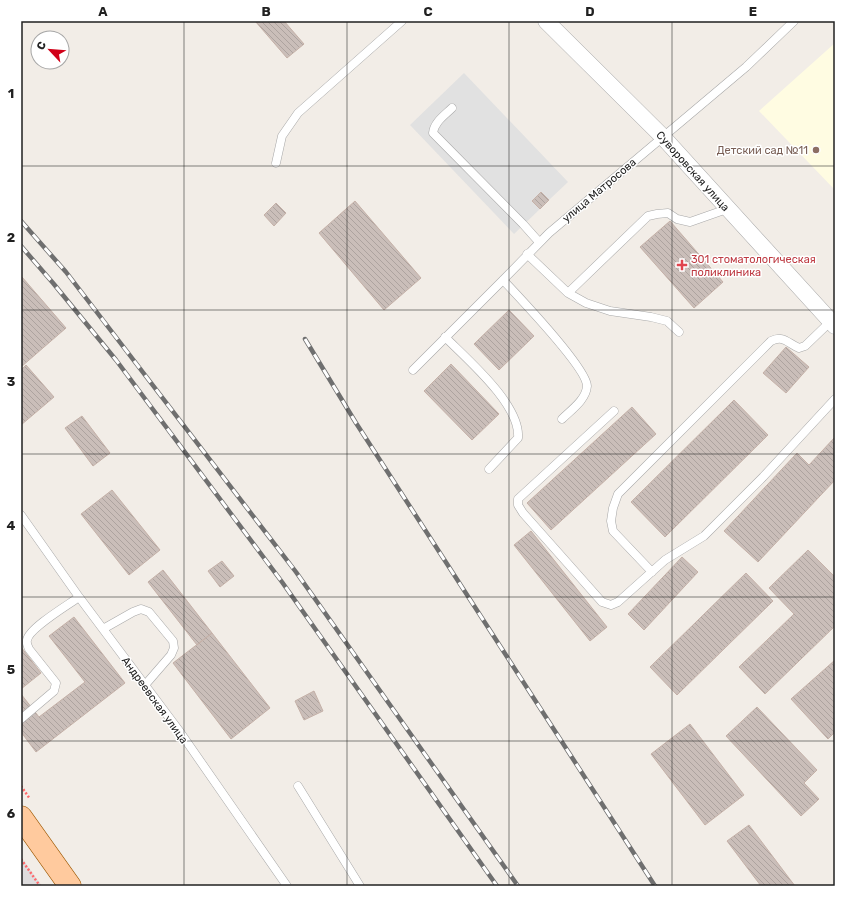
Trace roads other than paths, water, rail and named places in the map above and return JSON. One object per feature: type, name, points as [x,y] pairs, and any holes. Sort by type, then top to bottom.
[{"type":"main road","points":[[21,817],[70,886]]},
{"type":"street","name":"Суворовская улица","points":[[546,21],[662,136],[833,324]]},
{"type":"lane","points":[[276,163],[282,136],[298,113],[402,21]]},
{"type":"lane","name":"улица Матросова","points":[[412,370],[549,232],[746,67],[794,21]]},
{"type":"lane","points":[[452,108],[439,121],[434,129],[434,133],[539,242]]},
{"type":"lane","points":[[568,293],[648,216],[668,213],[677,219],[690,222],[727,209]]},
{"type":"lane","points":[[527,254],[568,293],[586,303],[610,311],[667,321],[679,332]]},
{"type":"lane","points":[[503,280],[527,305],[578,365],[587,384],[585,397],[562,419]]},
{"type":"lane","points":[[652,572],[613,531],[611,521],[613,508],[618,494],[771,341],[777,338],[783,339],[799,348],[805,346],[833,324]]},
{"type":"lane","points":[[445,337],[498,392],[518,425],[518,438],[489,469]]},
{"type":"lane","points":[[614,411],[518,500],[518,506],[602,602],[611,605],[618,602],[665,560],[704,536],[763,477],[835,399]]},
{"type":"lane","name":"Андреевская улица","points":[[21,515],[79,597],[180,732],[287,886]]},
{"type":"lane","points":[[21,719],[54,691],[56,683],[29,649],[26,644],[27,639],[32,630],[79,597]]},
{"type":"lane","points":[[104,629],[141,609],[149,612],[173,641],[174,648],[171,655],[145,685]]},
{"type":"lane","points":[[298,786],[360,886]]},
{"type":"railway","points":[[21,221],[66,272],[296,572],[518,886]]},
{"type":"railway","points":[[21,246],[116,360],[282,582],[497,886]]},
{"type":"railway","points":[[305,339],[356,423],[655,886]]},
{"type":"place","name":"Детский сад №11","points":[[816,150]]},
{"type":"place","name":"301 стоматологическая поликлиника","points":[[682,265]]}]
